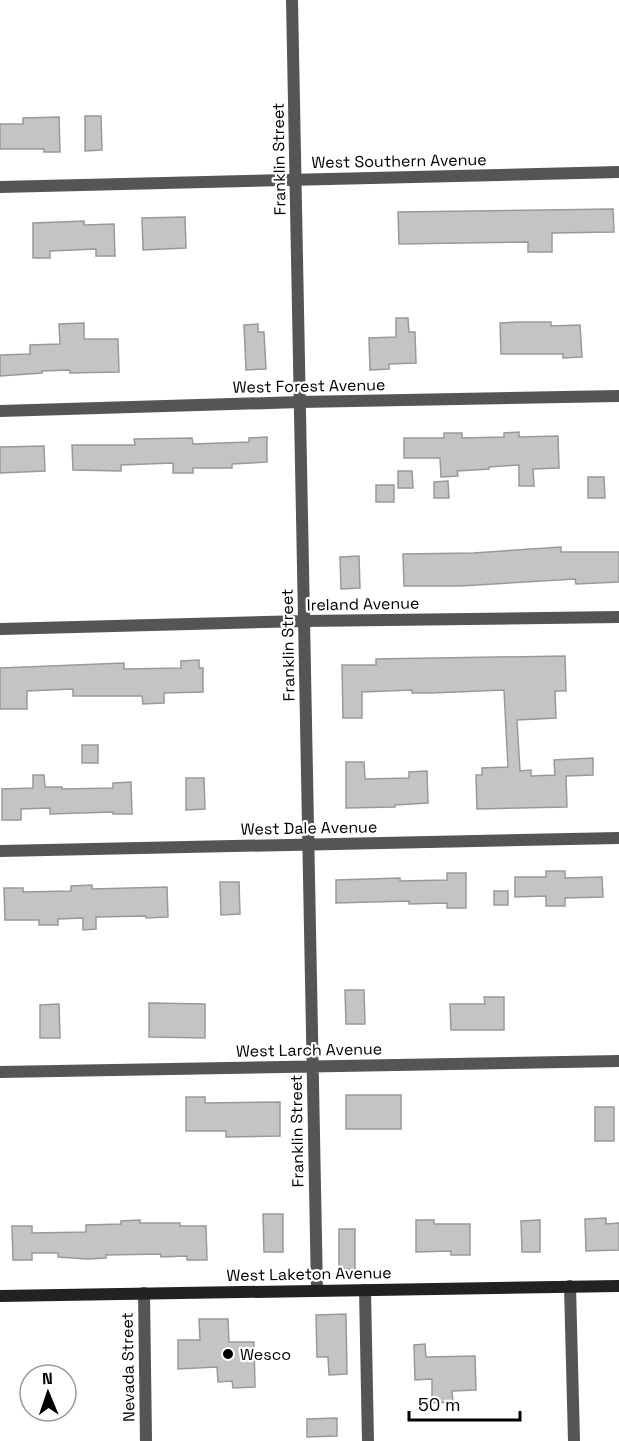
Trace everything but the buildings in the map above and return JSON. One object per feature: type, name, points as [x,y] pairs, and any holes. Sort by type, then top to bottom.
[{"type":"main road","name":"West Laketon Avenue","points":[[0,1296],[619,1286]]},
{"type":"street","name":"Franklin Street","points":[[292,0],[317,1290]]},
{"type":"street","name":"West Southern Avenue","points":[[0,187],[619,172]]},
{"type":"street","name":"West Forest Avenue","points":[[0,411],[619,396]]},
{"type":"street","name":"Ireland Avenue","points":[[0,629],[304,621],[619,617]]},
{"type":"street","name":"West Dale Avenue","points":[[0,851],[619,838]]},
{"type":"street","name":"West Larch Avenue","points":[[0,1072],[619,1061]]},
{"type":"street","points":[[570,1286],[574,1441]]},
{"type":"street","points":[[365,1290],[368,1441]]},
{"type":"street","name":"Nevada Street","points":[[144,1293],[146,1441]]},
{"type":"place","name":"Wesco","points":[[228,1354]]}]
